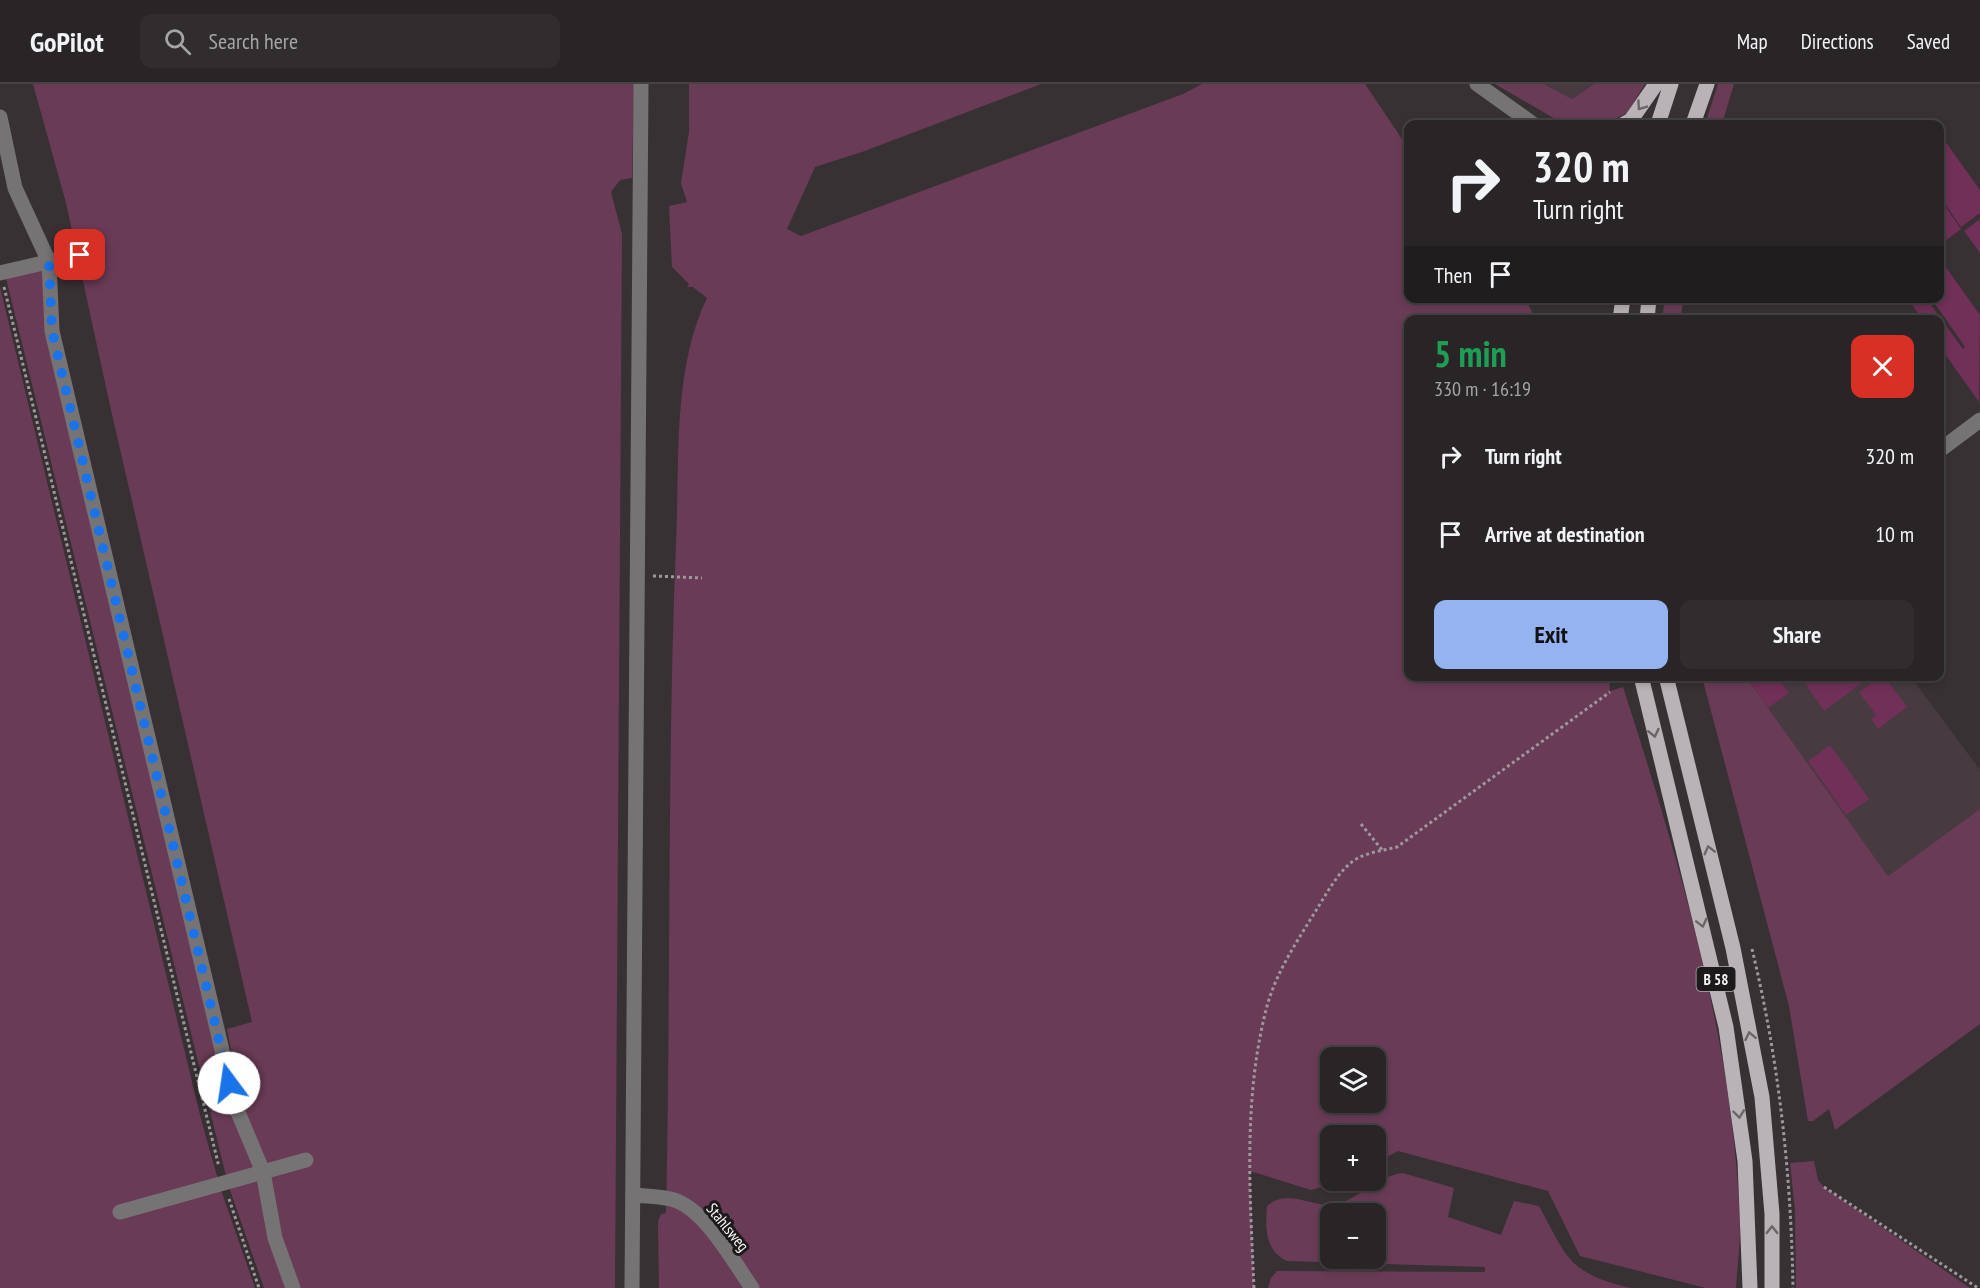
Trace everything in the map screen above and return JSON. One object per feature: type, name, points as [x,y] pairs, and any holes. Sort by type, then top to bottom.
[{"type":"main road","points":[[1631,120],[1656,84]]},
{"type":"main road","points":[[1659,120],[1671,84]]},
{"type":"main road","points":[[1695,120],[1707,84]]},
{"type":"main road","name":"B 58","points":[[1642,681],[1726,1028],[1745,1161],[1750,1288]]},
{"type":"main road","name":"B 58","points":[[1667,681],[1733,948],[1762,1097],[1772,1214],[1772,1288]]},
{"type":"street","points":[[632,1288],[641,84]]},
{"type":"street","points":[[1477,84],[1528,120]]},
{"type":"street","points":[[0,117],[15,188],[49,262],[52,331],[164,814],[235,1105],[263,1172],[275,1238],[293,1288]]},
{"type":"street","points":[[0,273],[91,252]]},
{"type":"street","points":[[1944,447],[1980,420]]},
{"type":"street","points":[[120,1212],[306,1160]]},
{"type":"street","name":"Stahlsweg","points":[[633,1196],[672,1199],[693,1212],[717,1238],[752,1288]]},
{"type":"path","points":[[0,273],[224,1183],[259,1288]]},
{"type":"path","points":[[636,575],[702,578]]},
{"type":"path","points":[[1254,1288],[1250,1201],[1251,1132],[1256,1074],[1266,1009],[1287,956],[1337,879],[1354,861],[1369,853],[1397,847],[1610,692]]},
{"type":"path","points":[[1361,824],[1383,851]]},
{"type":"path","points":[[1824,1187],[1978,1288]]},
{"type":"shaded area","points":[[33,84],[634,84],[632,178],[620,180],[611,192],[622,234],[615,1288],[298,1288],[288,1261],[265,1165],[244,1118],[227,1029],[252,1022],[111,410],[66,203]]},
{"type":"shaded area","points":[[689,84],[1041,84],[862,152],[815,167],[787,229],[801,236],[1183,94],[1202,84],[1365,84],[1404,142],[1404,303],[1528,303],[1533,315],[1404,315],[1404,681],[1609,681],[1610,691],[1623,687],[1683,886],[1716,1023],[1736,1160],[1740,1244],[1736,1288],[1706,1288],[1580,1256],[1548,1191],[1398,1151],[1386,1158],[1386,1125],[1320,1125],[1320,1187],[1311,1190],[1250,1171],[1254,1288],[659,1288],[658,1221],[661,1214],[666,1213],[671,710],[678,450],[688,356],[707,298],[693,287],[687,287],[689,284],[672,267],[669,206],[687,202],[681,183],[689,132]]},
{"type":"shaded area","points":[[1495,84],[1544,84],[1572,99],[1594,84],[1645,84],[1627,113],[1612,120],[1557,120]]},
{"type":"shaded area","points":[[1544,84],[1594,84],[1572,99]]},
{"type":"shaded area","points":[[1718,84],[1734,84],[1723,120],[1706,120]]},
{"type":"shaded area","points":[[47,269],[46,286],[256,1168],[226,1176],[6,278]]},
{"type":"shaded area","points":[[0,287],[202,1123],[221,1190],[255,1288],[0,1288]]},
{"type":"shaded area","points":[[1664,303],[1683,303],[1681,315],[1663,315]]},
{"type":"shaded area","points":[[1703,681],[1749,681],[1888,876],[1980,809],[1980,1024],[1835,1130],[1829,1109],[1813,1121],[1808,1121],[1789,1006]]},
{"type":"shaded area","points":[[1749,681],[1914,681],[1980,770],[1980,809],[1888,876]]},
{"type":"shaded area","points":[[1814,1161],[1818,1180],[1824,1187],[1970,1288],[1796,1288],[1795,1211],[1790,1163]]},
{"type":"shaded area","points":[[1403,1173],[1454,1188],[1448,1217],[1501,1235],[1514,1201],[1539,1206],[1572,1261],[1594,1276],[1631,1288],[1268,1288],[1271,1278],[1277,1271],[1485,1272],[1485,1267],[1386,1264],[1386,1203],[1339,1203],[1363,1191],[1386,1191],[1386,1178]]},
{"type":"shaded area","points":[[260,1179],[287,1288],[264,1288],[229,1187]]},
{"type":"shaded area","points":[[1282,1199],[1298,1199],[1320,1204],[1320,1262],[1287,1261],[1280,1257],[1270,1245],[1266,1222],[1267,1206]]},
{"type":"building","points":[[1944,140],[1980,190],[1980,213],[1961,227],[1944,203]]},
{"type":"building","points":[[1944,205],[1961,229],[1944,242]]},
{"type":"building","points":[[1980,219],[1980,253],[1964,231]]},
{"type":"building","points":[[1944,265],[1980,315],[1979,402],[1944,353],[1944,323],[1963,349],[1965,347],[1934,303],[1944,303]]},
{"type":"building","points":[[1911,303],[1930,303],[1938,315],[1919,315]]},
{"type":"building","points":[[1749,681],[1781,681],[1789,693],[1768,708]]},
{"type":"building","points":[[1803,681],[1864,681],[1824,711]]},
{"type":"building","points":[[1874,681],[1888,681],[1907,707],[1878,729],[1871,719],[1876,715],[1859,692]]},
{"type":"building","points":[[1830,745],[1869,799],[1846,815],[1808,761]]},
{"type":"route","points":[[80,255],[49,262],[52,331],[229,1083]]}]
